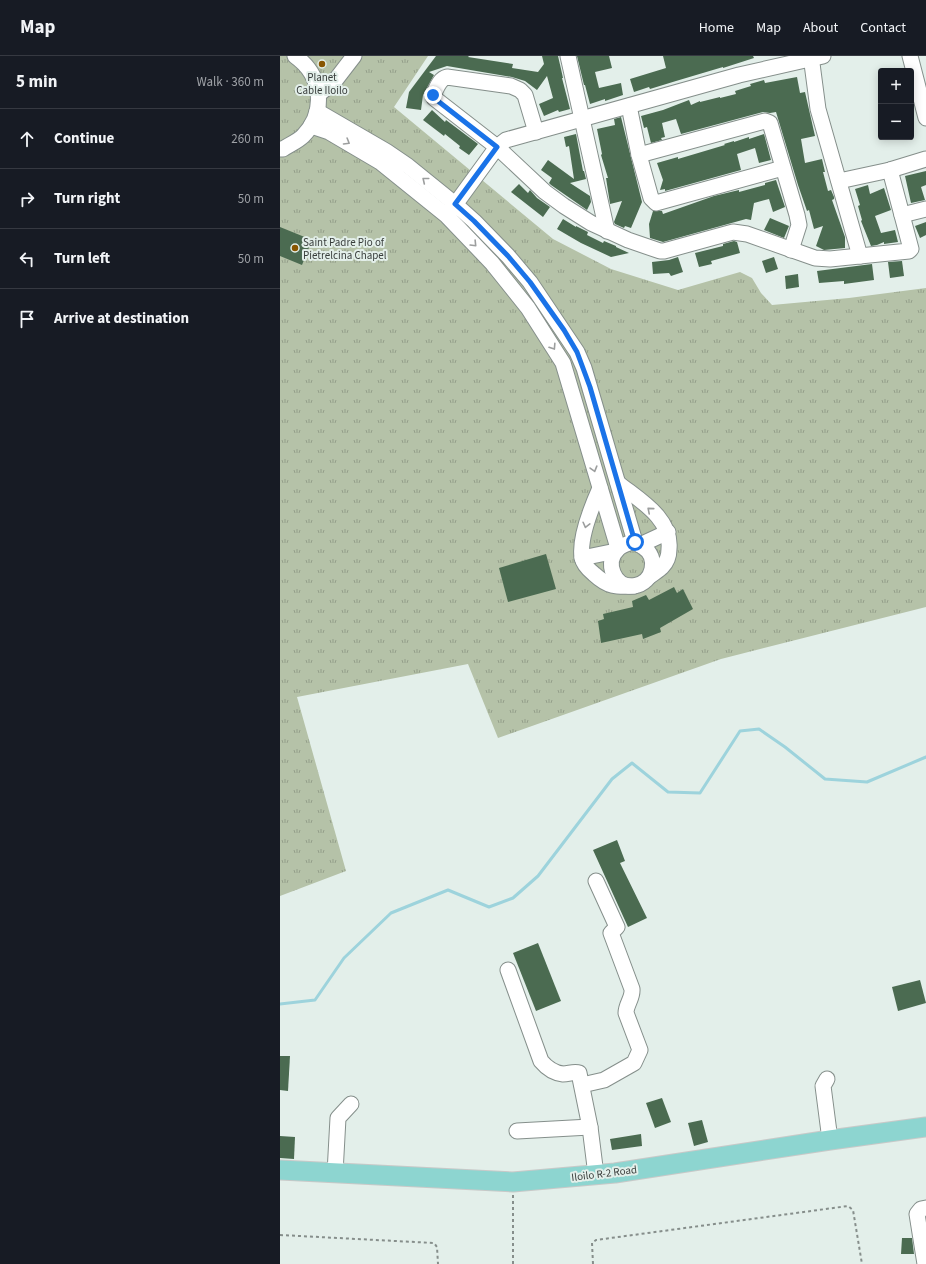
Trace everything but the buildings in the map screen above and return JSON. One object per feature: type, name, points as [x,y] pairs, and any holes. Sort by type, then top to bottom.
[{"type":"main road","name":"Iloilo R-2 Road","points":[[280,1170],[513,1182],[596,1175],[926,1127]]},
{"type":"street","points":[[280,149],[283,149],[302,137],[311,126],[317,111],[319,94],[314,78],[303,62],[295,56]]},
{"type":"street","points":[[319,94],[334,82],[354,56]]},
{"type":"street","points":[[568,56],[607,231]]},
{"type":"street","points":[[910,56],[926,118]]},
{"type":"street","points":[[451,210],[497,147],[506,140],[739,75],[815,57],[818,109],[860,256]]},
{"type":"street","points":[[536,132],[525,95],[520,90],[511,86],[448,77],[441,81],[433,95],[434,98],[497,147],[545,192],[564,206],[607,231],[628,240],[664,251],[734,232],[747,234],[815,258],[830,259],[910,250],[911,249],[890,170]]},
{"type":"street","points":[[628,106],[639,155],[651,198],[656,203],[783,168]]},
{"type":"street","points":[[317,111],[386,151],[408,166],[451,210],[528,308],[563,363],[617,549],[612,558],[612,572],[617,580],[634,586]]},
{"type":"street","points":[[639,155],[765,121],[770,123],[799,225],[791,250]]},
{"type":"street","points":[[311,126],[329,132],[380,162],[451,210],[474,221],[508,256],[530,282],[564,330],[577,352],[584,368],[618,483],[638,543],[647,549],[653,559],[653,569],[650,576]]},
{"type":"street","points":[[839,181],[890,170],[926,159]]},
{"type":"street","points":[[902,215],[926,210]]},
{"type":"street","points":[[589,451],[607,446]]},
{"type":"street","points":[[600,488],[589,514],[582,542],[582,558],[587,568],[601,581],[616,587],[634,586],[642,583],[663,566],[668,556],[670,541],[668,532],[661,519],[618,483]]},
{"type":"street","points":[[582,558],[617,549],[624,545],[638,543],[668,532]]},
{"type":"street","points":[[582,1085],[604,1080],[634,1063],[640,1050],[626,1013],[626,1009],[632,994],[632,989],[611,933],[617,927],[596,881]]},
{"type":"street","points":[[508,970],[541,1061],[547,1068],[562,1074],[580,1073],[590,1127],[596,1175]]},
{"type":"street","points":[[827,1079],[823,1086],[830,1140]]},
{"type":"street","points":[[335,1173],[338,1118],[351,1104]]},
{"type":"street","points":[[517,1131],[590,1127]]},
{"type":"street","points":[[925,1264],[917,1214],[921,1209],[926,1208]]},
{"type":"path","points":[[513,1199],[513,1264]]},
{"type":"path","points":[[593,1264],[592,1243],[596,1240],[848,1206],[853,1210],[862,1264]]},
{"type":"path","points":[[280,1235],[434,1243],[437,1247],[438,1264]]},
{"type":"green space","points":[[280,56],[428,56],[394,107],[553,239],[611,269],[678,290],[740,272],[752,278],[761,293],[772,305],[849,298],[926,288],[926,607],[721,659],[498,738],[468,664],[297,697],[346,871],[280,896]]},
{"type":"waterway","points":[[280,1004],[315,1000],[344,958],[391,913],[448,890],[489,907],[513,898],[538,876],[612,779],[632,763],[668,792],[700,793],[740,731],[759,729],[785,747],[825,779],[867,782],[926,757]]},
{"type":"place","name":"Planet Cable Iloilo","points":[[322,64]]},
{"type":"place","name":"Saint Padre Pio of Pietrelcina Chapel","points":[[295,248]]},
{"type":"route","points":[[433,95],[434,98],[497,147],[455,204],[508,256],[530,282],[564,330],[577,352],[590,387],[635,542]]}]
